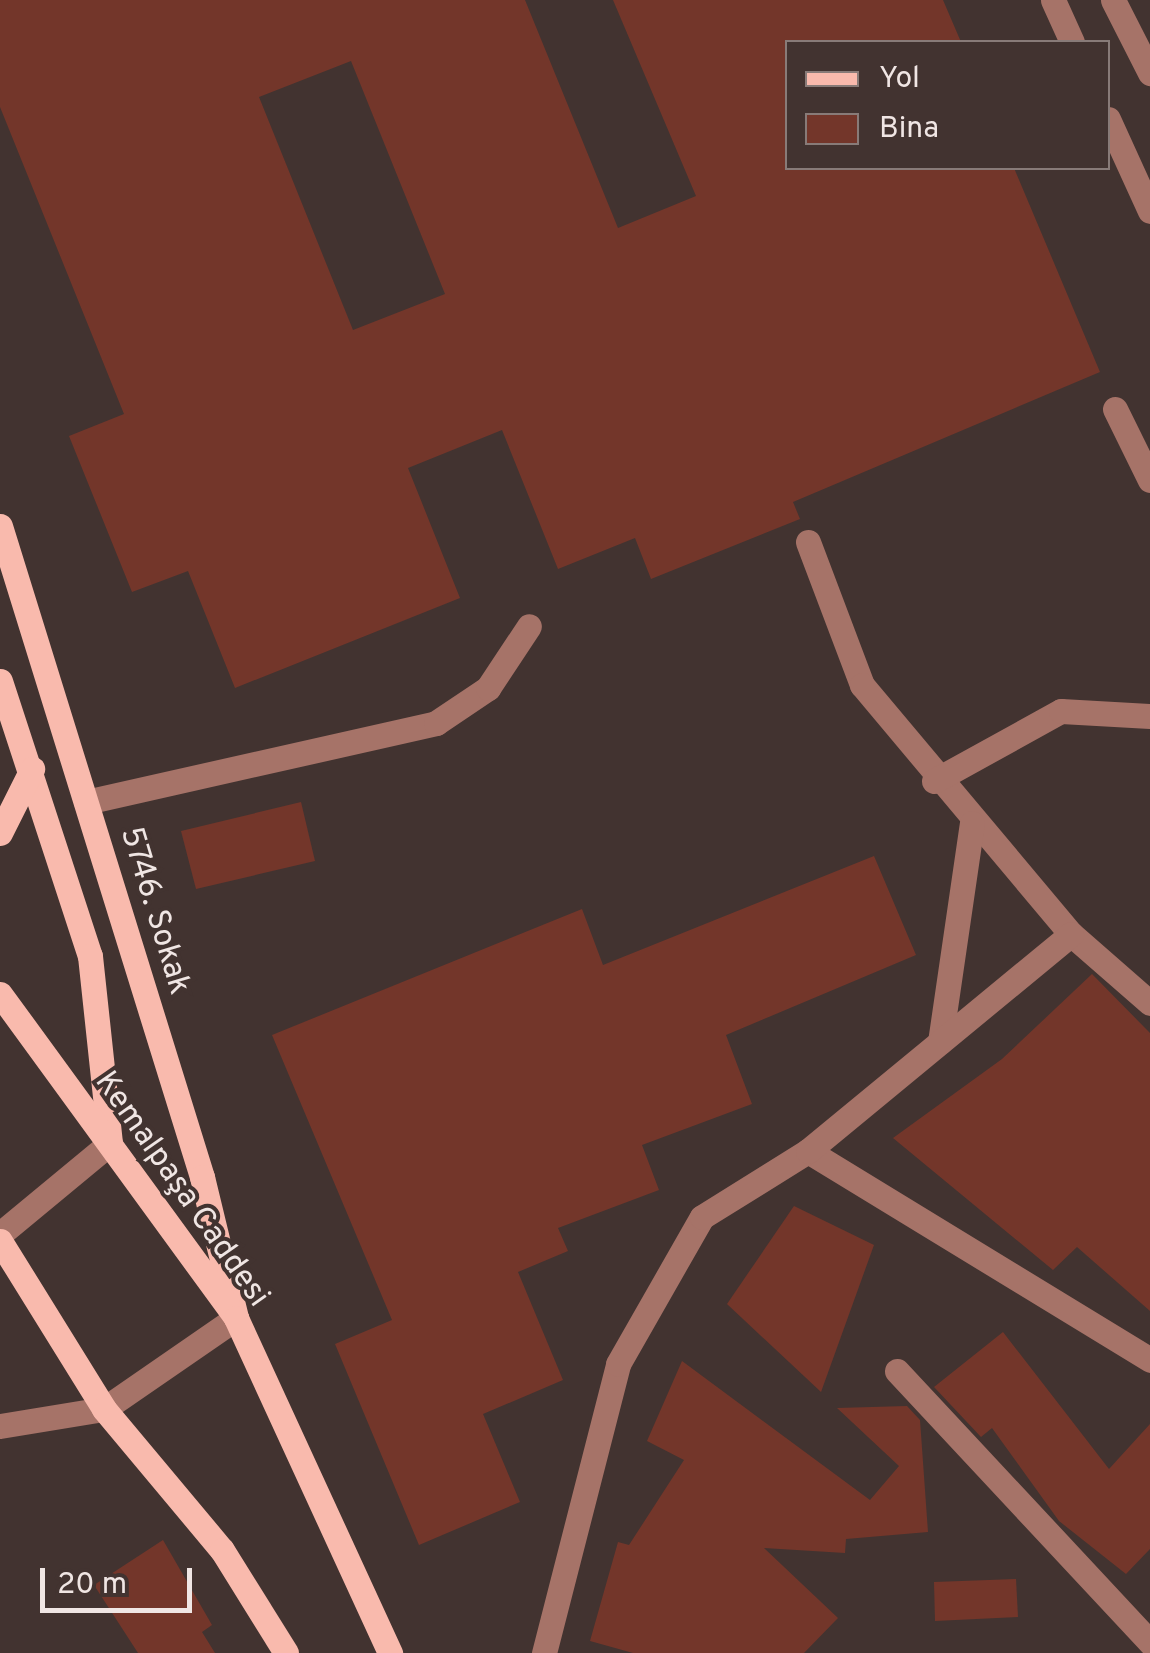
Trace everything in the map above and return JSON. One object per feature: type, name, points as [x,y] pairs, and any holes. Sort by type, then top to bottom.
[{"type":"main road","name":"5746. Sokak","points":[[0,526],[86,802],[236,1318]]},
{"type":"main road","points":[[0,681],[32,769],[90,956],[110,1143]]},
{"type":"main road","points":[[0,833],[32,769]]},
{"type":"main road","name":"Kemalpaşa Caddesi","points":[[0,994],[236,1318],[390,1653]]},
{"type":"main road","points":[[0,1238],[104,1409],[222,1550],[286,1653]]},
{"type":"street","points":[[1053,0],[1071,40]]},
{"type":"street","points":[[1113,0],[1150,74]]},
{"type":"street","points":[[1110,123],[1150,212]]},
{"type":"street","points":[[1116,408],[1150,480]]},
{"type":"street","points":[[808,542],[862,685],[934,781],[1071,934],[1150,1004]]},
{"type":"street","points":[[86,802],[436,723],[488,688],[528,626]]},
{"type":"street","points":[[934,781],[1061,711],[1150,716]]},
{"type":"street","points":[[940,1042],[972,823]]},
{"type":"street","points":[[544,1653],[618,1364],[702,1217],[808,1150],[1071,934]]},
{"type":"street","points":[[0,1238],[110,1143]]},
{"type":"street","points":[[808,1150],[1150,1360]]},
{"type":"street","points":[[0,1426],[104,1409],[236,1318]]},
{"type":"street","points":[[897,1371],[1150,1642]]},
{"type":"building","points":[[0,0],[525,0],[618,228],[696,196],[613,0],[943,0],[960,40],[785,40],[785,170],[1015,170],[1100,372],[793,502],[800,519],[651,579],[635,538],[558,569],[502,430],[408,468],[460,598],[235,688],[188,571],[132,592],[69,436],[124,414],[0,107]],"holes":[[[351,61],[445,294],[353,330],[259,97]]]},
{"type":"building","points":[[301,802],[315,861],[196,889],[181,831]]},
{"type":"building","points":[[874,856],[916,955],[726,1035],[752,1104],[642,1145],[659,1190],[558,1228],[568,1251],[518,1272],[563,1380],[483,1414],[520,1502],[419,1545],[335,1344],[392,1320],[272,1035],[582,909],[603,965]]},
{"type":"building","points":[[1092,974],[1150,1033],[1150,1311],[1077,1247],[1053,1270],[893,1138],[1002,1059]]},
{"type":"building","points":[[794,1206],[874,1245],[821,1392],[727,1304]]},
{"type":"building","points":[[1003,1332],[1109,1469],[1150,1424],[1150,1549],[1126,1574],[1059,1521],[992,1428],[981,1437],[934,1387]]},
{"type":"building","points":[[682,1361],[870,1500],[899,1466],[837,1408],[907,1406],[920,1420],[928,1532],[846,1539],[845,1553],[764,1548],[838,1618],[804,1653],[633,1653],[590,1641],[618,1542],[629,1545],[684,1460],[647,1441]]},
{"type":"building","points":[[163,1540],[212,1625],[202,1632],[215,1653],[138,1653],[94,1585]]},
{"type":"building","points":[[1016,1579],[1018,1617],[935,1621],[934,1582]]}]
